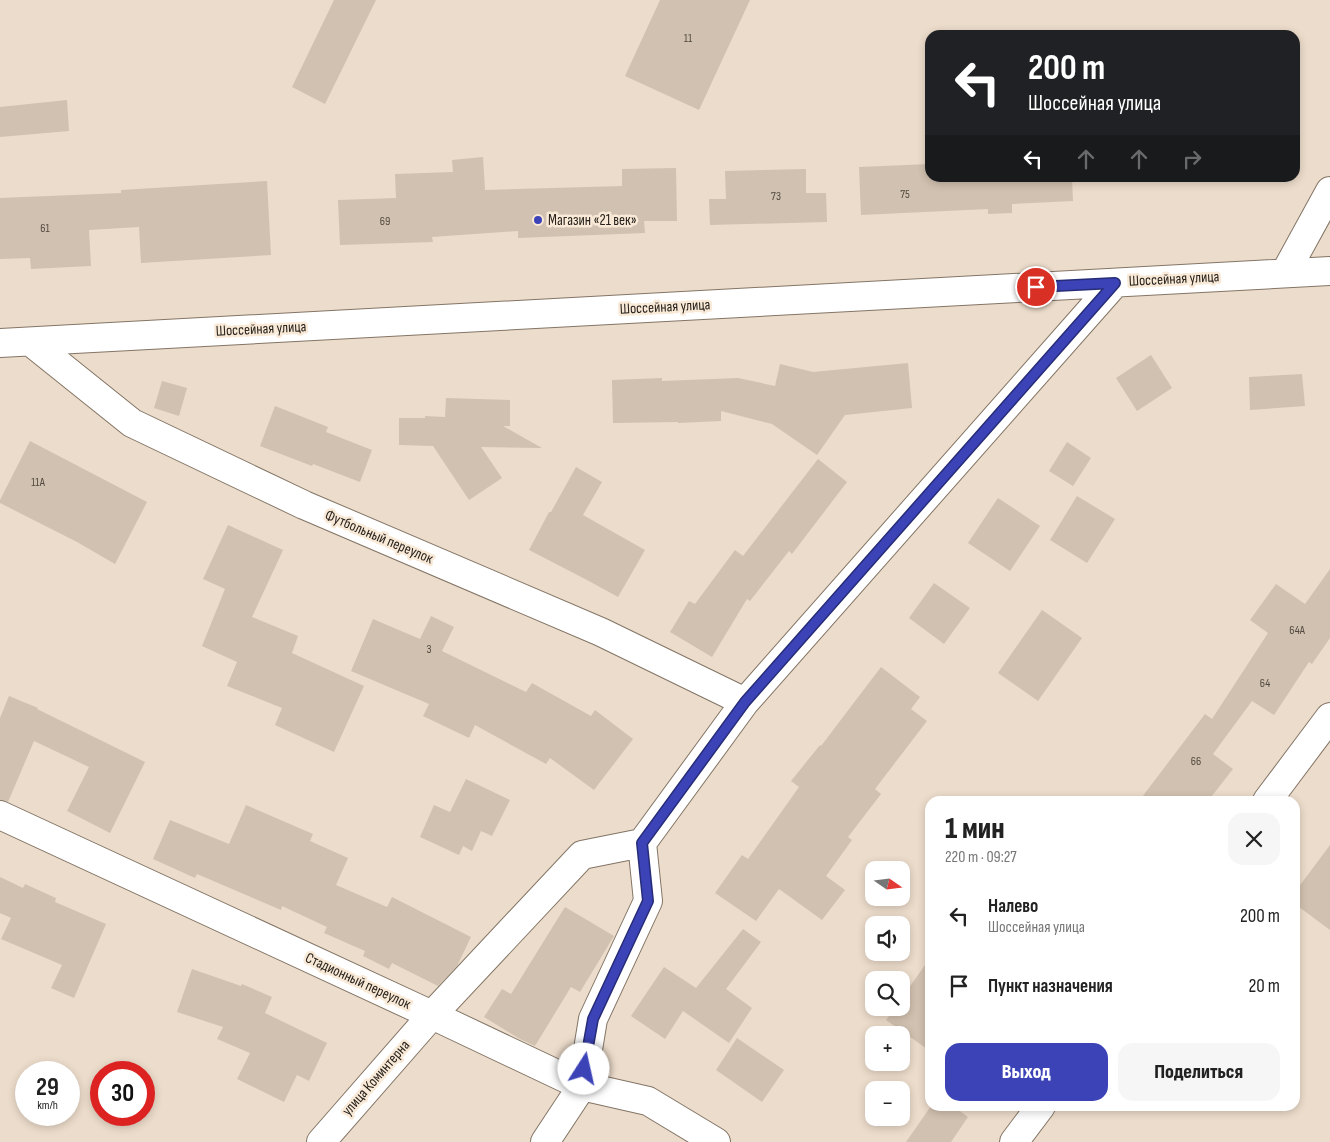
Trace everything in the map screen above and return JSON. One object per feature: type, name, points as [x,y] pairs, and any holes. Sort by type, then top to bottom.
[{"type":"street","points":[[1285,273],[1330,191]]},
{"type":"street","name":"Шоссейная улица","points":[[0,343],[1330,271]]},
{"type":"street","points":[[545,1142],[582,1086],[593,1019],[648,901],[642,843],[745,702],[1115,283]]},
{"type":"street","name":"Футбольный переулок","points":[[31,342],[132,424],[304,505],[601,632],[745,702]]},
{"type":"street","points":[[1271,796],[1330,717]]},
{"type":"street","name":"Стадионный переулок","points":[[0,815],[582,1086],[648,1101],[716,1142]]},
{"type":"street","name":"улица Коминтерна","points":[[321,1142],[432,1015],[582,855],[642,843]]},
{"type":"street","points":[[1014,1142],[1037,1111]]},
{"type":"building","points":[[334,0],[376,0],[325,104],[292,87]]},
{"type":"building","points":[[660,0],[750,0],[699,110],[625,76]]},
{"type":"building","points":[[67,100],[69,131],[0,137],[0,107]]},
{"type":"building","points":[[483,157],[485,190],[622,186],[622,169],[676,168],[677,221],[644,221],[645,233],[518,238],[518,231],[432,237],[433,242],[340,245],[338,200],[396,198],[395,174],[453,172],[452,160]]},
{"type":"building","points":[[925,164],[925,182],[1072,182],[1073,201],[1012,204],[1012,213],[988,214],[988,209],[861,215],[859,167]]},
{"type":"building","points":[[806,169],[806,193],[826,193],[827,222],[710,225],[709,199],[726,199],[725,171]]},
{"type":"building","points":[[267,181],[271,255],[141,263],[139,227],[89,230],[91,266],[31,269],[30,258],[0,259],[0,198],[121,193],[121,190]]},
{"type":"building","points":[[1151,355],[1172,388],[1137,411],[1116,378]]},
{"type":"building","points":[[908,363],[912,408],[845,415],[817,455],[772,424],[721,411],[721,421],[613,423],[612,380],[662,378],[662,381],[738,378],[775,386],[780,364],[813,372]]},
{"type":"building","points":[[1302,374],[1305,406],[1250,410],[1249,377]]},
{"type":"building","points":[[162,381],[187,388],[179,416],[154,408]]},
{"type":"building","points":[[446,398],[510,400],[510,426],[503,426],[542,448],[481,447],[502,478],[469,500],[433,446],[399,445],[399,418],[445,417]]},
{"type":"building","points":[[275,406],[328,427],[326,432],[372,450],[360,482],[260,446]]},
{"type":"building","points":[[30,441],[147,502],[115,564],[77,542],[0,503]]},
{"type":"building","points":[[1067,442],[1091,458],[1073,486],[1049,471]]},
{"type":"building","points":[[818,459],[847,482],[792,554],[789,551],[750,601],[747,599],[712,657],[670,632],[689,601],[695,604],[735,550],[743,556]]},
{"type":"building","points":[[576,467],[602,482],[583,515],[645,550],[618,597],[529,550]]},
{"type":"building","points":[[1077,496],[1115,519],[1087,563],[1050,540]]},
{"type":"building","points":[[998,498],[1040,526],[1010,571],[968,543]]},
{"type":"building","points":[[228,525],[283,550],[252,617],[298,636],[292,653],[364,686],[334,752],[275,725],[282,708],[227,686],[237,662],[202,646],[225,589],[203,579]]},
{"type":"building","points":[[1330,569],[1330,638],[1312,664],[1309,662],[1274,715],[1252,701],[1213,754],[1233,769],[1212,796],[1143,796],[1205,714],[1212,719],[1268,633],[1250,620],[1276,584],[1305,604]]},
{"type":"building","points":[[934,583],[970,608],[944,644],[909,618]]},
{"type":"building","points":[[1042,610],[1082,638],[1038,701],[998,673]]},
{"type":"building","points":[[431,616],[454,627],[442,651],[526,692],[532,683],[591,716],[595,710],[633,739],[594,790],[550,758],[546,764],[475,725],[469,738],[423,716],[429,704],[351,671],[373,619],[420,639]]},
{"type":"building","points":[[881,667],[920,697],[911,709],[927,721],[875,789],[881,794],[848,837],[852,840],[826,876],[845,890],[822,920],[779,889],[756,921],[715,893],[742,855],[748,859],[799,787],[791,781],[821,746]]},
{"type":"building","points":[[9,696],[38,708],[145,762],[110,833],[67,811],[89,767],[34,741],[8,802],[0,800],[0,718]]},
{"type":"building","points":[[466,779],[510,800],[492,836],[481,831],[472,851],[463,846],[459,855],[420,837],[434,805],[450,812]]},
{"type":"building","points":[[246,805],[313,834],[310,841],[348,858],[336,885],[387,907],[392,897],[471,937],[457,966],[438,986],[392,963],[389,969],[363,956],[365,951],[324,933],[327,927],[282,906],[281,910],[197,874],[195,878],[153,859],[170,820],[229,844]]},
{"type":"building","points":[[1330,845],[1330,930],[1300,908],[1300,885]]},
{"type":"building","points":[[0,877],[23,888],[25,884],[56,898],[55,902],[106,924],[74,998],[51,988],[62,965],[1,939],[11,918],[0,913]]},
{"type":"building","points":[[565,907],[614,936],[580,992],[571,987],[535,1046],[484,1017],[502,989],[511,994]]},
{"type":"building","points":[[743,929],[761,942],[726,989],[752,1008],[729,1043],[683,1011],[665,1039],[631,1016],[664,967],[696,988]]},
{"type":"building","points":[[925,965],[925,1047],[910,1037],[910,1026],[895,1026],[886,1020],[889,1016],[910,1016],[910,986]]},
{"type":"building","points":[[192,969],[241,986],[242,984],[272,997],[265,1013],[327,1043],[309,1081],[297,1075],[284,1102],[237,1079],[250,1053],[217,1039],[223,1027],[177,1012]]},
{"type":"building","points":[[737,1038],[784,1070],[762,1102],[716,1070]]},
{"type":"building","points":[[928,1111],[960,1111],[968,1117],[951,1142],[906,1142]]},
{"type":"place","name":"Магазин «21 век»","points":[[538,220]]},
{"type":"route","points":[[584,1069],[593,1019],[648,901],[642,843],[745,702],[1115,283],[1036,287]]}]
